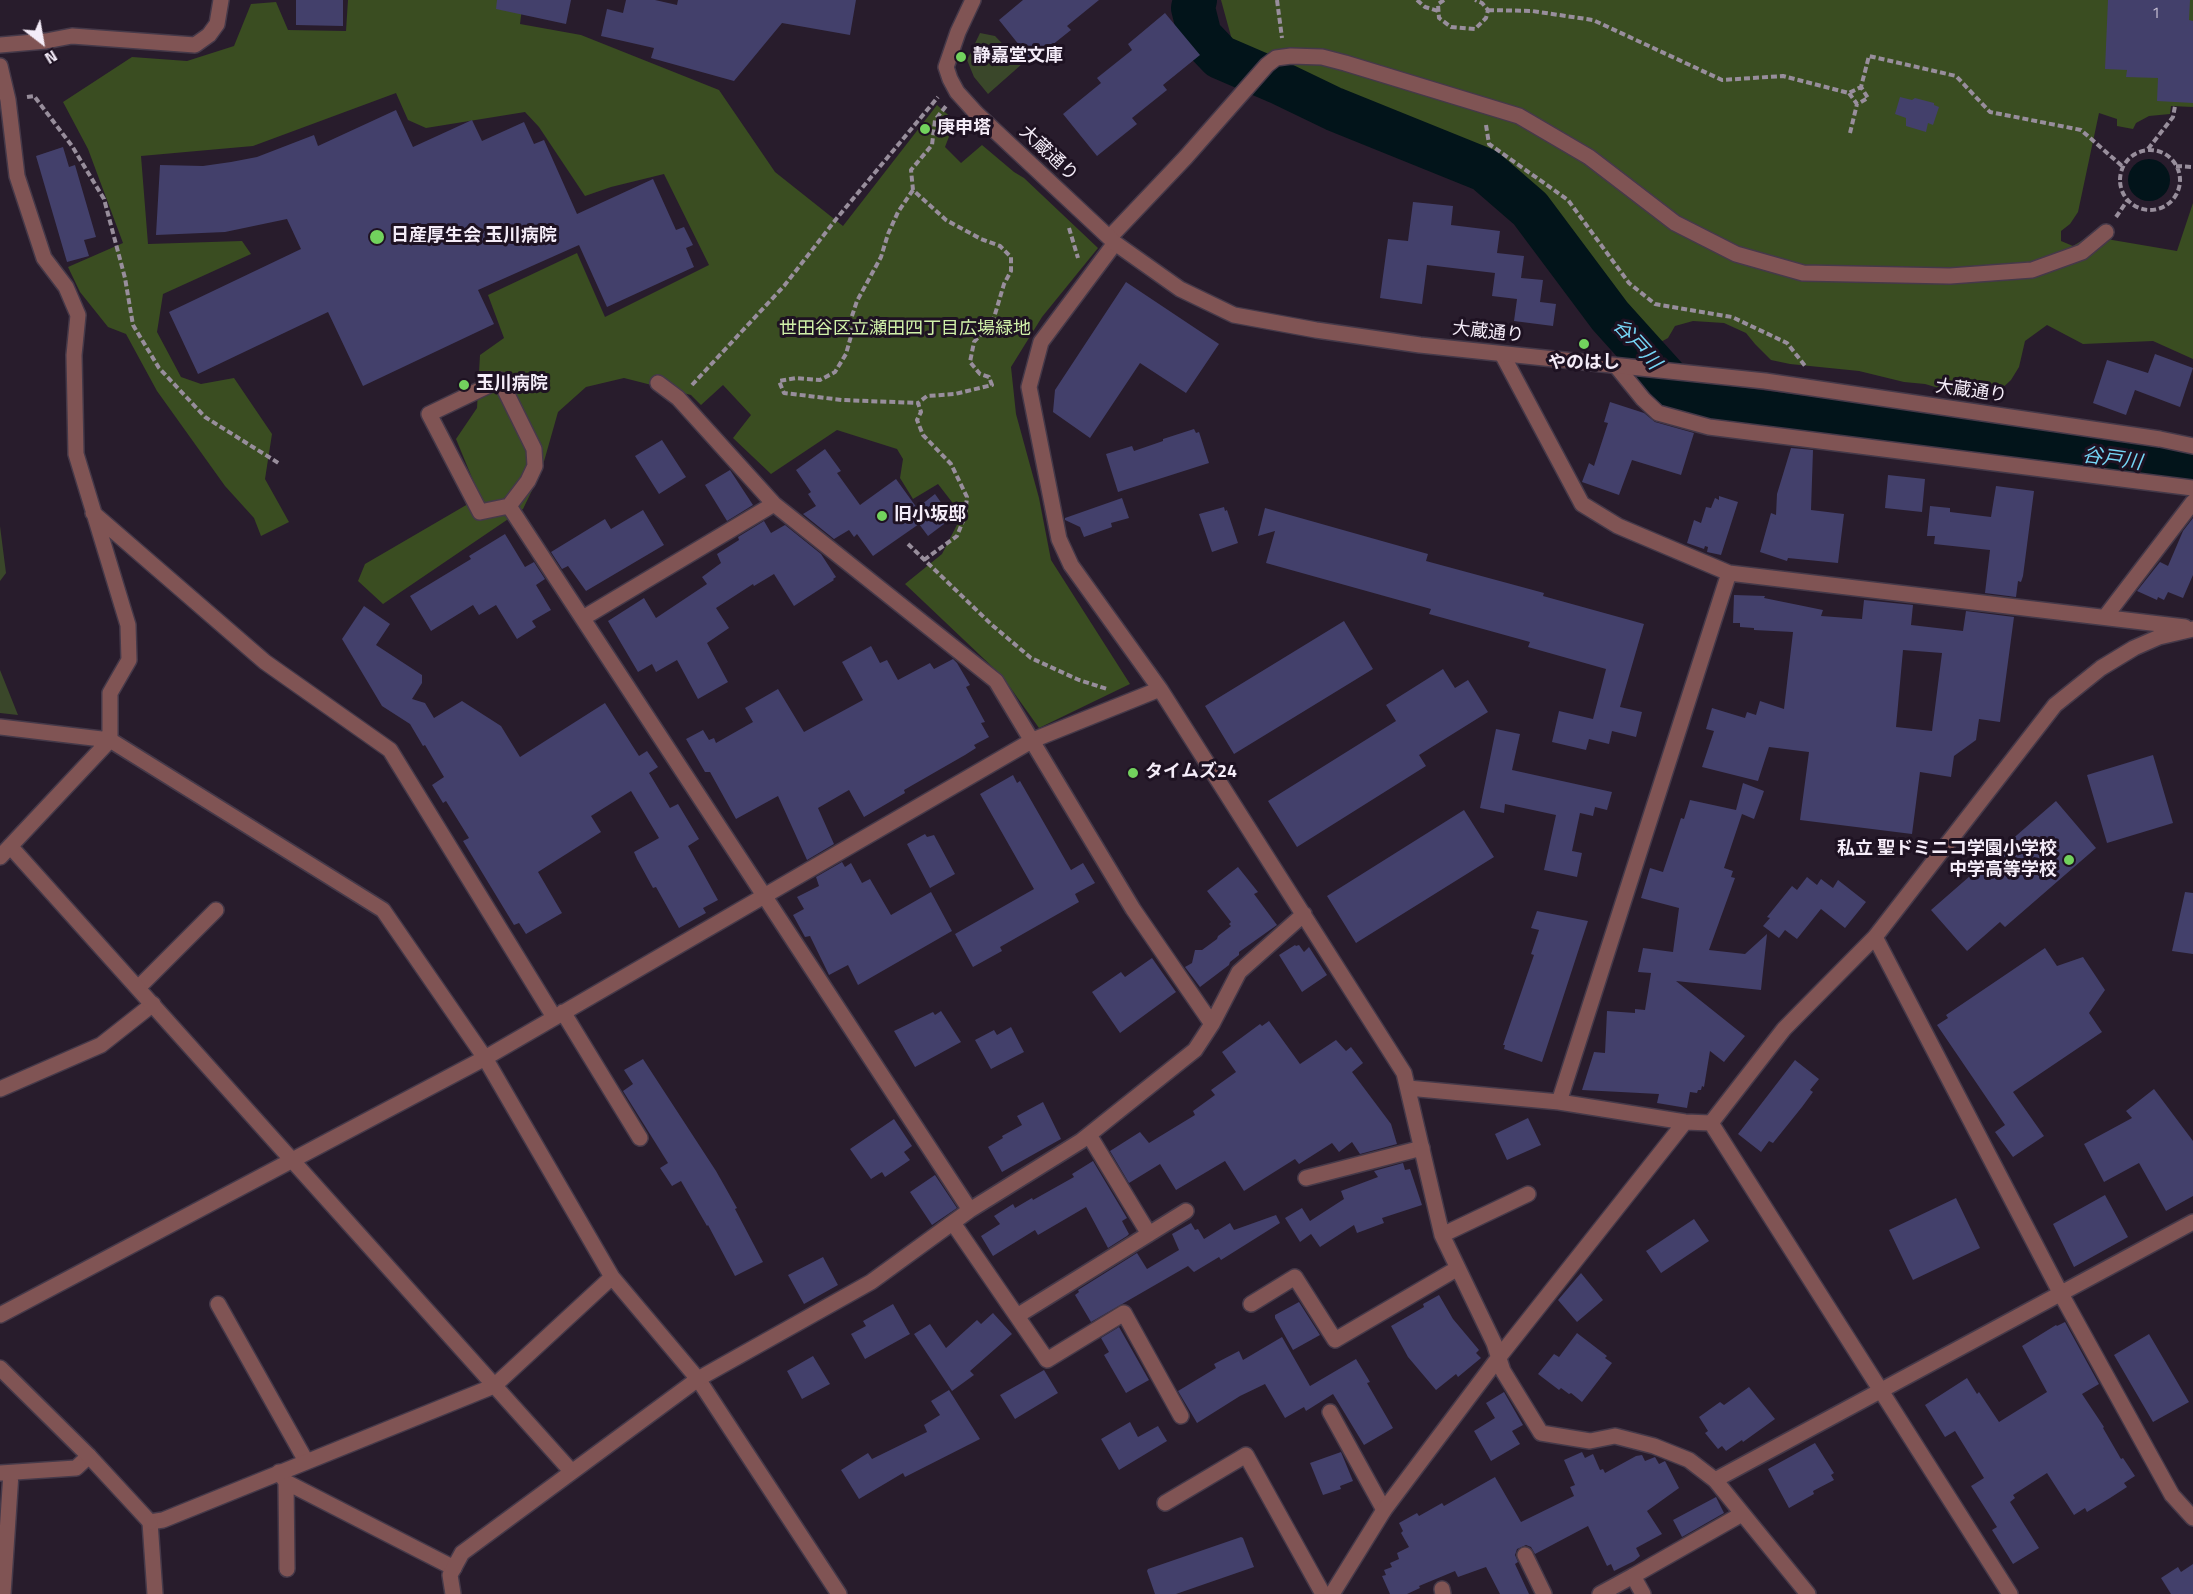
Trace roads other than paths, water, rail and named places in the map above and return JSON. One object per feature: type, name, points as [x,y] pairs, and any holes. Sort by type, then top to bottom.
[{"type":"street","points":[[0,45],[72,36],[195,45],[209,35],[217,24],[221,0]]},
{"type":"street","name":"大蔵通り","points":[[973,0],[945,67],[957,92],[976,113],[1112,240],[1180,289],[1234,315],[1316,330],[1502,354],[1766,381],[2160,439],[2193,446]]},
{"type":"street","points":[[1808,1594],[1714,1480],[1689,1460],[1654,1446],[1615,1436],[1590,1441],[1541,1433],[1503,1371],[1494,1343],[1442,1235],[1404,1073],[1161,690],[1071,565],[1059,539],[1029,387],[1041,342],[1112,240],[1267,65],[1276,58],[1322,57],[1519,116],[1589,157],[1675,223],[1736,254],[1803,273],[1950,276],[2032,270],[2082,252],[2106,232]]},
{"type":"street","points":[[0,66],[8,100],[17,176],[44,258],[66,287],[78,315],[75,355],[76,454],[128,625],[129,660],[111,693],[110,740],[5,852],[138,988],[572,1472]]},
{"type":"street","points":[[1502,354],[1582,504],[1618,526],[1729,573],[2193,628]]},
{"type":"street","points":[[1617,367],[1643,399],[1658,412],[1709,427],[2193,488]]},
{"type":"street","points":[[500,380],[534,449],[535,466],[528,481],[509,506],[480,512],[429,414],[500,380]]},
{"type":"street","points":[[658,383],[678,398],[774,504],[996,681],[1034,740],[1133,909],[1212,1024]]},
{"type":"street","points":[[2105,617],[2193,502]]},
{"type":"street","points":[[584,618],[774,504]]},
{"type":"street","points":[[509,506],[970,1210]]},
{"type":"street","points":[[93,513],[265,662],[390,750],[639,1138]]},
{"type":"street","points":[[1559,1102],[1729,573]]},
{"type":"street","points":[[1712,1124],[1784,1029],[1875,937],[2055,705],[2101,668],[2134,648],[2159,637],[2193,628]]},
{"type":"street","points":[[0,1315],[485,1058],[1034,740],[1161,690]]},
{"type":"street","points":[[0,727],[110,740],[383,910],[485,1058],[612,1277],[698,1378],[839,1594]]},
{"type":"street","points":[[138,988],[216,910]]},
{"type":"street","points":[[453,1594],[450,1575],[462,1553],[698,1378],[871,1282],[970,1210],[1089,1135],[1195,1050],[1212,1024],[1239,972],[1304,914]]},
{"type":"street","points":[[1875,937],[2061,1294],[2172,1494],[2193,1518]]},
{"type":"street","points":[[0,1089],[100,1045],[153,1005]]},
{"type":"street","points":[[1408,1088],[1559,1102],[1685,1122],[1712,1124]]},
{"type":"street","points":[[1332,1594],[1384,1510],[1499,1357],[1685,1122]]},
{"type":"street","points":[[1712,1124],[2010,1594]]},
{"type":"street","points":[[1089,1135],[1149,1234]]},
{"type":"street","points":[[1306,1178],[1422,1148]]},
{"type":"street","points":[[1442,1235],[1528,1194]]},
{"type":"street","points":[[1017,1316],[1186,1211]]},
{"type":"street","points":[[1714,1480],[2193,1222]]},
{"type":"street","points":[[953,1223],[1047,1360],[1124,1313],[1180,1416]]},
{"type":"street","points":[[1251,1304],[1295,1276],[1335,1340],[1458,1268]]},
{"type":"street","points":[[150,1522],[163,1520],[283,1477],[306,1461],[494,1386],[612,1277]]},
{"type":"street","points":[[218,1304],[306,1461]]},
{"type":"street","points":[[0,1368],[150,1522],[154,1594]]},
{"type":"street","points":[[1330,1412],[1384,1510]]},
{"type":"street","points":[[1165,1503],[1245,1455],[1323,1594]]},
{"type":"street","points":[[3,1594],[5,1473],[76,1468],[88,1456]]},
{"type":"street","points":[[283,1477],[454,1568]]},
{"type":"street","points":[[283,1477],[287,1569]]},
{"type":"street","points":[[1600,1594],[1742,1514]]},
{"type":"street","points":[[1525,1555],[1544,1594]]},
{"type":"street","points":[[1633,1576],[1643,1594]]},
{"type":"waterway","name":"谷戸川","points":[[1195,0],[1193,8],[1200,36],[1220,57],[1334,109],[1485,170],[1530,209],[1610,316],[1682,396],[1699,404],[2193,470]]},
{"type":"place","name":"静嘉堂文庫","points":[[961,57]]},
{"type":"place","name":"庚申塔","points":[[925,129]]},
{"type":"place","name":"日産厚生会 玉川病院","points":[[377,237]]},
{"type":"place","name":"やのはし","points":[[1584,344]]},
{"type":"place","name":"玉川病院","points":[[464,385]]},
{"type":"place","name":"旧小坂邸","points":[[882,516]]},
{"type":"place","name":"タイムズ24","points":[[1133,773]]},
{"type":"place","name":"私立 聖ドミニコ学園小学校 中学高等学校","points":[[2069,860]]},
{"type":"park label","name":"世田谷区立瀬田四丁目広場緑地","points":[[905,330]]}]
